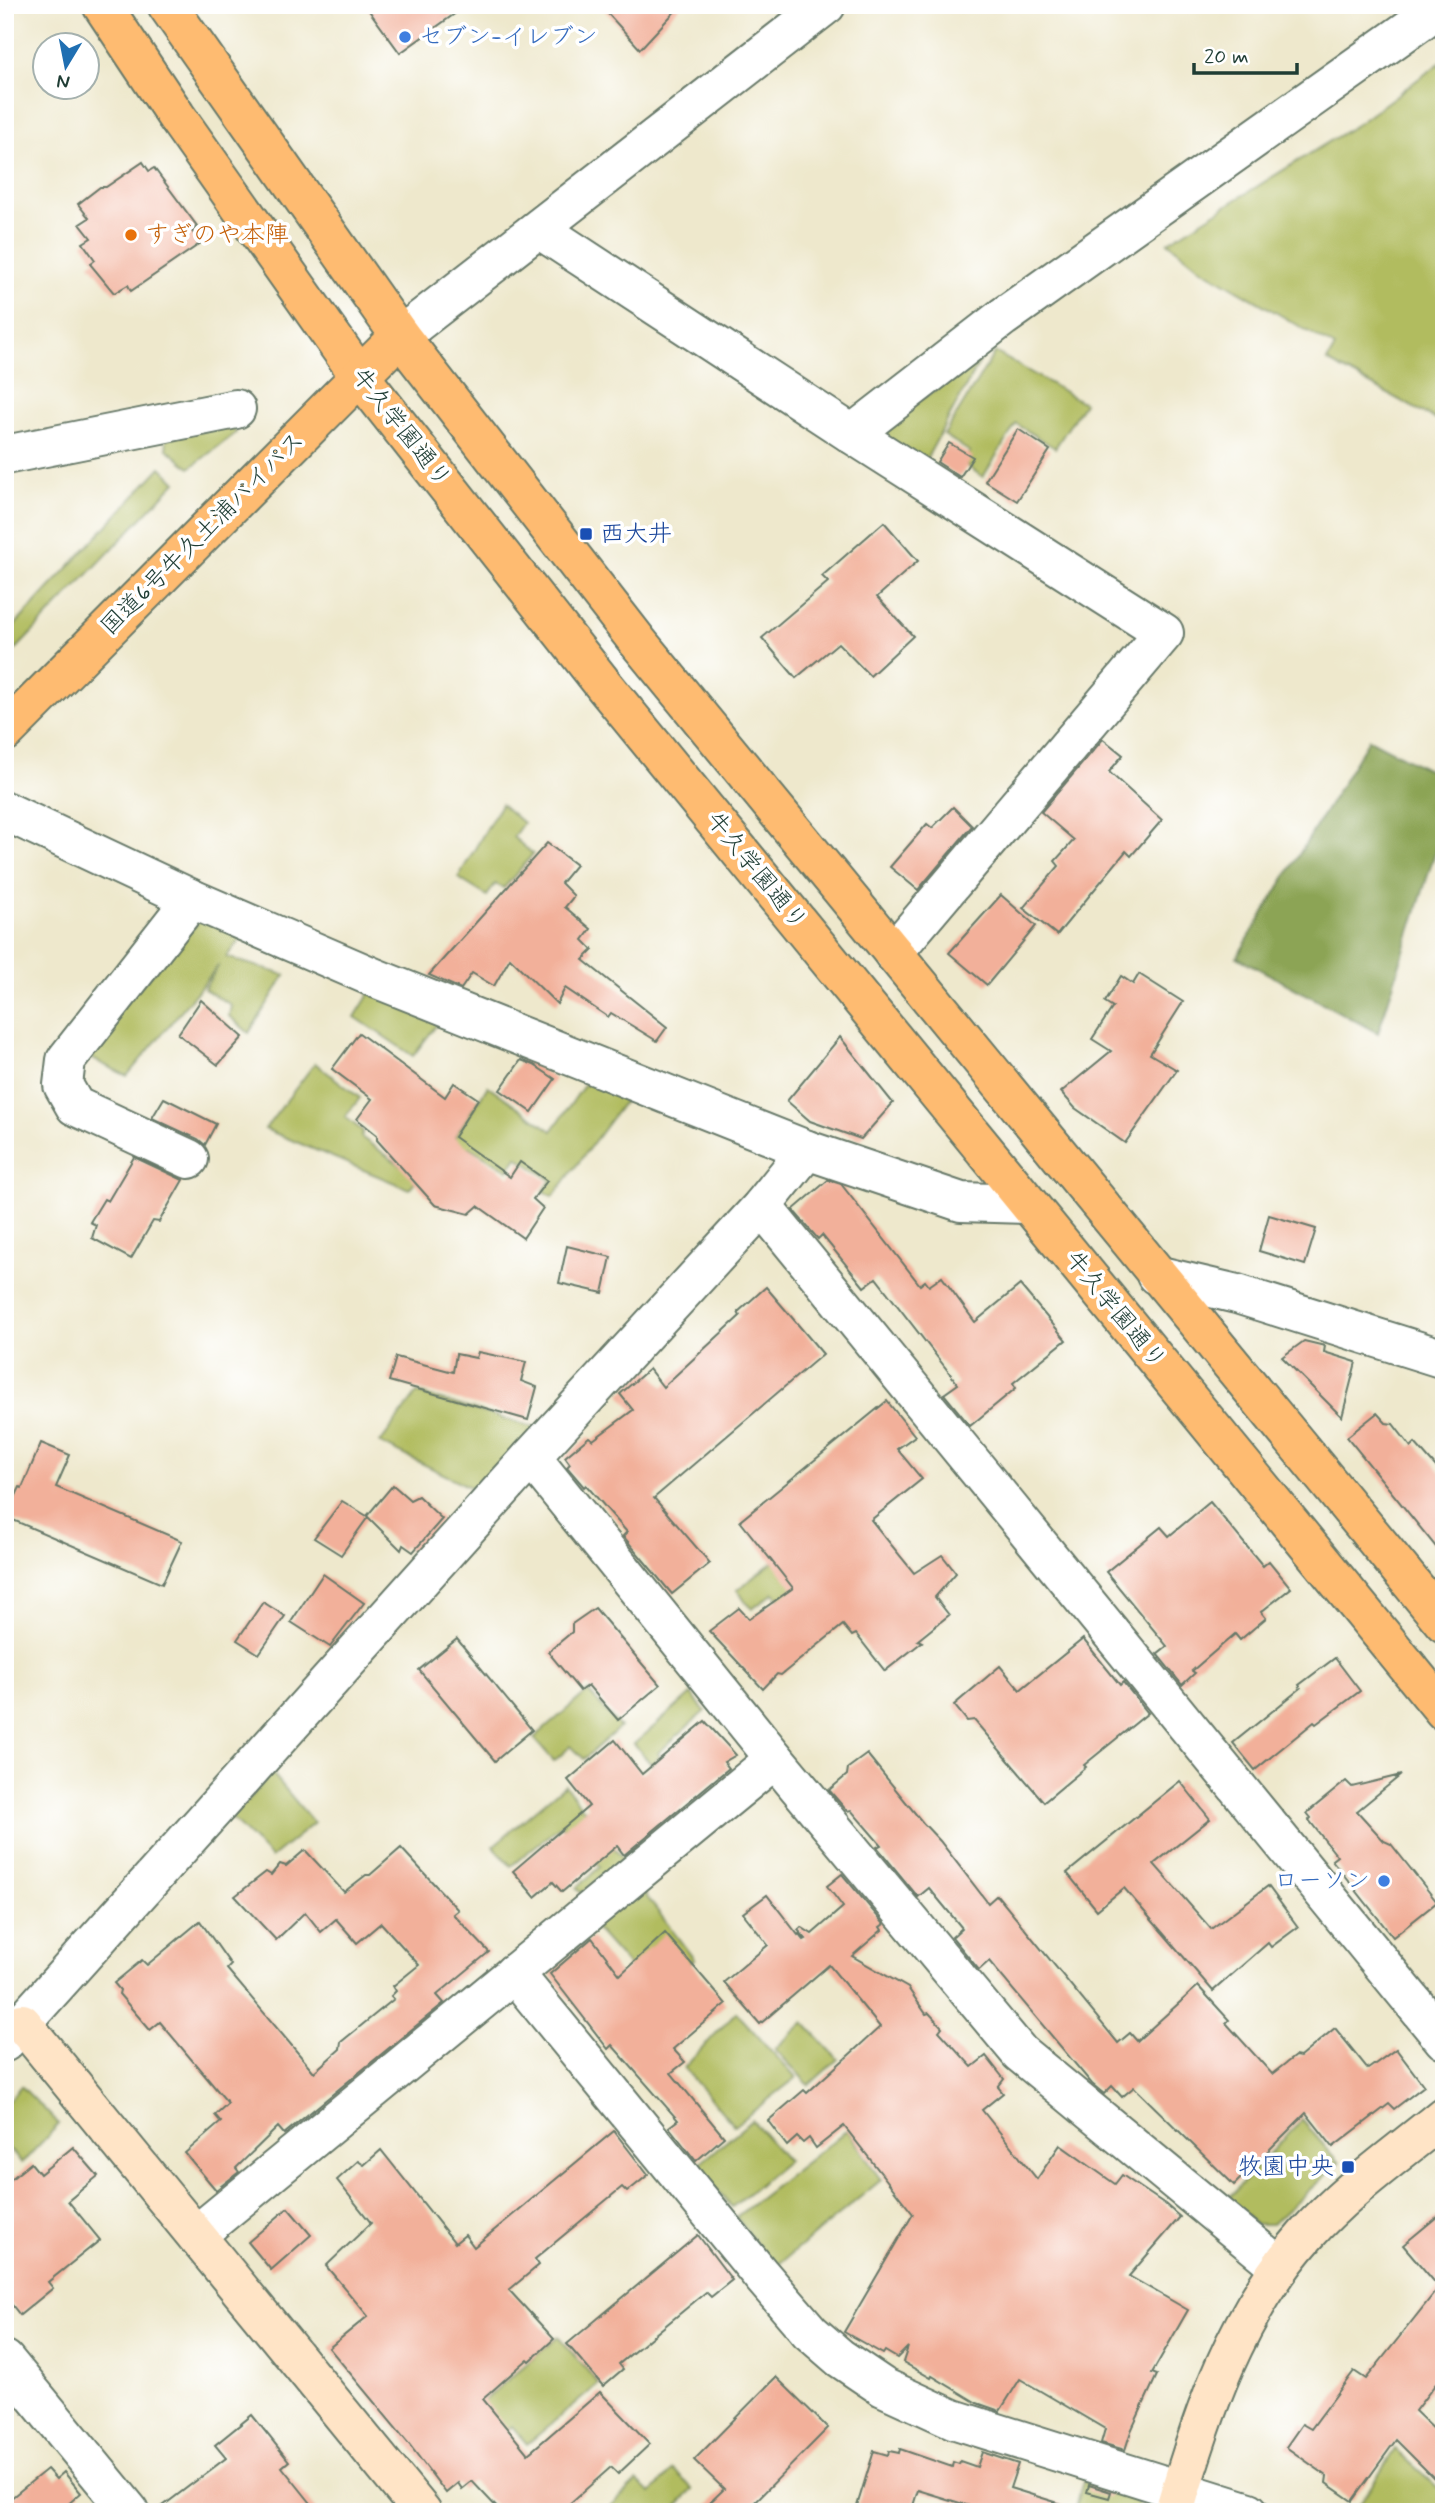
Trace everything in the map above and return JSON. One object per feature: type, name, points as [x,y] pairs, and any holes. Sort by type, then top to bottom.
[{"type":"highway","name":"牛久学園通り","points":[[102,5],[176,116],[359,375],[606,688],[1444,1711]]},
{"type":"highway","points":[[167,5],[400,336],[638,642],[1444,1623]]},
{"type":"highway","name":"国道6号牛久土浦バイパス","points":[[5,732],[400,336]]},
{"type":"street","points":[[400,336],[826,5]]},
{"type":"street","points":[[852,434],[1003,317],[1443,5]]},
{"type":"street","points":[[539,229],[852,434],[1164,632],[893,953]]},
{"type":"street","points":[[5,454],[236,409]]},
{"type":"street","points":[[5,811],[192,899],[375,978],[807,1150],[961,1202],[1028,1204]]},
{"type":"street","points":[[189,1159],[75,1106],[63,1085],[66,1060],[192,899]]},
{"type":"street","points":[[422,2512],[196,2235],[11,2033],[531,1457],[762,1206],[807,1150]]},
{"type":"street","points":[[762,1206],[1444,2040]]},
{"type":"street","points":[[1156,1275],[1237,1294],[1440,1362]]},
{"type":"street","points":[[531,1457],[775,1759],[1020,2053],[1280,2267]]},
{"type":"street","points":[[196,2235],[775,1759]]},
{"type":"street","points":[[514,1973],[761,2275],[810,2332],[840,2358],[883,2387],[953,2419],[1177,2501],[1249,2512]]},
{"type":"street","points":[[1177,2501],[1217,2382],[1234,2342],[1280,2267],[1308,2233],[1344,2199],[1444,2116]]},
{"type":"street","points":[[5,2360],[130,2512]]},
{"type":"green space","points":[[1444,60],[1444,424],[1327,361],[1335,347],[1200,268],[1168,242],[1359,123]]},
{"type":"green space","points":[[995,352],[1084,403],[1055,448],[1016,424],[983,477],[963,463],[970,452],[944,435]]},
{"type":"green space","points":[[981,359],[923,465],[887,441],[883,425]]},
{"type":"green space","points":[[233,425],[236,433],[190,468],[167,449],[166,438]]},
{"type":"green space","points":[[161,467],[176,482],[5,661],[5,636]]},
{"type":"green space","points":[[1369,739],[1444,778],[1444,824],[1378,1033],[1237,957]]},
{"type":"green space","points":[[501,804],[523,823],[513,837],[533,854],[504,888],[495,884],[487,896],[458,878]]},
{"type":"green space","points":[[204,916],[244,935],[226,957],[285,975],[249,1033],[229,1016],[231,1005],[204,989],[219,965],[127,1076],[80,1053]]},
{"type":"green space","points":[[373,988],[438,1023],[413,1056],[355,1017]]},
{"type":"green space","points":[[315,1063],[360,1098],[345,1117],[363,1131],[361,1137],[418,1178],[409,1189],[265,1129]]},
{"type":"green space","points":[[587,1081],[625,1100],[553,1197],[544,1191],[551,1180],[517,1157],[508,1170],[469,1147],[446,1179],[431,1173],[488,1086],[552,1131]]},
{"type":"green space","points":[[417,1393],[536,1428],[478,1491],[380,1443]]},
{"type":"green space","points":[[848,1504],[871,1532],[781,1600],[774,1593],[752,1609],[737,1590]]},
{"type":"green space","points":[[588,1691],[620,1727],[584,1759],[571,1746],[554,1761],[534,1738]]},
{"type":"green space","points":[[691,1694],[705,1711],[658,1753],[660,1757],[651,1764],[634,1744]]},
{"type":"green space","points":[[272,1773],[314,1823],[271,1858],[231,1818]]},
{"type":"green space","points":[[565,1785],[623,1859],[581,1893],[576,1888],[600,1867],[561,1825],[511,1866],[493,1846]]},
{"type":"green space","points":[[641,1889],[694,1959],[652,1992],[593,1926]]},
{"type":"green space","points":[[736,2012],[796,2078],[734,2126],[684,2068]]},
{"type":"green space","points":[[804,2022],[838,2059],[809,2085],[775,2049]]},
{"type":"green space","points":[[21,2086],[59,2124],[22,2163],[5,2145],[5,2104]]},
{"type":"green space","points":[[752,2120],[787,2161],[732,2207],[697,2166]]},
{"type":"green space","points":[[1302,2120],[1339,2163],[1272,2224],[1255,2224],[1228,2198]]},
{"type":"green space","points":[[847,2130],[881,2180],[775,2267],[736,2217]]},
{"type":"green space","points":[[558,2337],[599,2384],[527,2444],[512,2426],[487,2447],[463,2418]]},
{"type":"green space","points":[[1395,2449],[1444,2493],[1444,2512],[1355,2512]]},
{"type":"green space","points":[[673,2470],[693,2489],[672,2512],[605,2512],[637,2481],[651,2493]]},
{"type":"green space","points":[[1083,2481],[1135,2499],[1142,2512],[1075,2512]]},
{"type":"building","name":"セブン-イレブン","points":[[365,5],[467,5],[400,53]]},
{"type":"building","points":[[600,5],[681,5],[640,49]]},
{"type":"building","points":[[143,162],[149,171],[154,168],[197,226],[192,231],[201,243],[131,291],[128,285],[114,293],[90,264],[95,260],[83,243],[91,238],[80,224],[89,218],[78,204],[100,187],[106,187]]},
{"type":"building","points":[[1018,429],[1050,450],[1017,501],[985,481]]},
{"type":"building","points":[[949,443],[973,457],[960,477],[937,462]]},
{"type":"building","points":[[884,522],[918,561],[877,597],[913,636],[870,676],[838,643],[796,678],[762,638],[828,582],[822,576]]},
{"type":"building","points":[[1103,739],[1123,755],[1109,772],[1162,820],[1131,856],[1126,851],[1057,935],[1023,908],[1059,866],[1055,861],[1074,840],[1041,812]]},
{"type":"building","points":[[953,807],[972,826],[918,890],[890,867],[927,824],[932,828]]},
{"type":"building","points":[[547,843],[576,865],[561,883],[574,896],[565,907],[591,929],[583,940],[593,950],[583,960],[667,1027],[657,1041],[611,1013],[608,1017],[565,988],[557,1004],[510,958],[494,986],[472,973],[461,989],[429,975]]},
{"type":"building","points":[[1001,895],[1036,926],[987,985],[949,953]]},
{"type":"building","points":[[1139,974],[1183,1002],[1150,1054],[1177,1070],[1125,1143],[1075,1108],[1061,1092],[1111,1051],[1092,1039],[1113,1007],[1105,1002],[1121,976],[1133,984]]},
{"type":"building","points":[[201,1000],[243,1037],[218,1065],[178,1034]]},
{"type":"building","points":[[359,1033],[445,1097],[454,1083],[478,1099],[454,1137],[510,1177],[520,1162],[547,1181],[533,1199],[543,1208],[523,1238],[478,1206],[469,1214],[435,1205],[377,1140],[377,1135],[357,1119],[372,1099],[332,1069]]},
{"type":"building","points":[[840,1037],[893,1103],[861,1139],[810,1121],[787,1101]]},
{"type":"building","points":[[521,1060],[555,1079],[532,1112],[500,1090]]},
{"type":"building","points":[[164,1098],[216,1124],[205,1145],[198,1139],[152,1118]]},
{"type":"building","points":[[134,1157],[183,1180],[159,1222],[153,1221],[131,1259],[92,1238],[96,1225],[90,1222],[104,1199],[108,1201]]},
{"type":"building","points":[[828,1180],[841,1184],[920,1285],[925,1281],[929,1286],[942,1277],[975,1322],[1020,1285],[1066,1340],[1013,1383],[1016,1388],[970,1426],[944,1394],[958,1384],[876,1278],[864,1287],[822,1235],[818,1239],[793,1210]]},
{"type":"building","points":[[1269,1215],[1316,1229],[1305,1265],[1259,1251]]},
{"type":"building","points":[[567,1246],[611,1257],[603,1293],[559,1283]]},
{"type":"building","points":[[766,1287],[823,1354],[654,1498],[710,1563],[672,1594],[623,1536],[627,1532],[567,1467],[570,1464],[565,1457],[589,1437],[593,1440],[633,1410],[620,1394],[649,1369],[663,1387],[740,1316],[738,1312]]},
{"type":"building","points":[[1304,1341],[1325,1346],[1324,1352],[1356,1362],[1342,1417],[1282,1357]]},
{"type":"building","points":[[478,1352],[526,1362],[521,1381],[537,1387],[528,1420],[389,1381],[396,1357],[453,1372],[456,1354],[476,1358]]},
{"type":"building","points":[[887,1401],[915,1436],[897,1449],[922,1479],[871,1520],[914,1573],[942,1555],[956,1573],[935,1597],[949,1615],[918,1640],[922,1642],[885,1671],[856,1634],[852,1636],[843,1625],[781,1675],[777,1674],[763,1689],[709,1631],[739,1608],[749,1619],[793,1588],[740,1521]]},
{"type":"building","points":[[1377,1413],[1386,1423],[1393,1424],[1411,1447],[1415,1443],[1444,1476],[1444,1557],[1347,1437]]},
{"type":"building","points":[[41,1443],[70,1455],[56,1487],[182,1541],[162,1584],[6,1517]]},
{"type":"building","points":[[393,1485],[410,1500],[418,1496],[442,1519],[413,1552],[403,1545],[401,1550],[368,1517],[341,1555],[314,1538],[342,1501],[367,1516]]},
{"type":"building","points":[[1210,1502],[1263,1566],[1269,1561],[1291,1588],[1261,1612],[1266,1618],[1240,1640],[1235,1634],[1192,1671],[1195,1673],[1182,1685],[1157,1654],[1167,1646],[1106,1572],[1161,1527],[1169,1536]]},
{"type":"building","points":[[323,1574],[364,1603],[330,1647],[291,1622]]},
{"type":"building","points":[[263,1602],[285,1616],[259,1654],[237,1640]]},
{"type":"building","points":[[595,1608],[660,1685],[618,1720],[588,1685],[580,1691],[548,1652],[572,1632],[572,1624]]},
{"type":"building","points":[[457,1639],[532,1730],[495,1761],[419,1670]]},
{"type":"building","points":[[1083,1639],[1120,1685],[1123,1682],[1148,1713],[1084,1765],[1086,1767],[1044,1802],[974,1720],[967,1721],[954,1705],[1000,1666],[1020,1690]]},
{"type":"building","points":[[1335,1658],[1360,1691],[1316,1724],[1314,1722],[1255,1770],[1233,1743],[1301,1688],[1299,1685]]},
{"type":"building","points":[[705,1721],[736,1755],[724,1762],[729,1768],[624,1855],[617,1846],[562,1892],[553,1882],[535,1897],[513,1871],[589,1806],[568,1780],[615,1740],[642,1774]]},
{"type":"building","points":[[867,1754],[988,1903],[997,1895],[1118,2043],[1130,2033],[1137,2041],[1198,1986],[1229,2020],[1226,2023],[1272,2074],[1295,2056],[1300,2057],[1335,2028],[1368,2069],[1396,2049],[1424,2086],[1394,2109],[1389,2104],[1333,2147],[1306,2113],[1234,2185],[1134,2087],[1122,2097],[1112,2086],[1104,2094],[1092,2084],[989,1961],[979,1970],[952,1937],[962,1928],[929,1888],[918,1897],[877,1847],[881,1845],[851,1810],[847,1811],[829,1790],[847,1775],[848,1768]]},
{"type":"building","name":"ローソン","points":[[1401,1775],[1357,1811],[1384,1841],[1391,1844],[1437,1902],[1393,1937],[1332,1860],[1337,1856],[1309,1820],[1311,1818],[1307,1813],[1346,1781],[1352,1787]]},
{"type":"building","points":[[1180,1781],[1210,1819],[1154,1864],[1211,1929],[1268,1886],[1298,1927],[1271,1947],[1268,1943],[1213,1991],[1124,1888],[1097,1910],[1067,1873]]},
{"type":"building","points":[[401,1848],[458,1910],[453,1914],[489,1952],[437,1995],[444,2003],[284,2134],[278,2127],[236,2168],[239,2172],[216,2190],[185,2153],[221,2122],[215,2115],[228,2103],[160,2022],[150,2030],[119,1994],[120,1990],[114,1983],[142,1960],[147,1965],[200,1921],[231,1965],[227,1969],[314,2072],[340,2049],[341,2042],[394,1999],[391,1996],[396,1991],[393,1986],[419,1965],[381,1923],[357,1943],[336,1919],[321,1932],[305,1912],[276,1940],[235,1896],[266,1872],[271,1875],[280,1864],[286,1866],[305,1850],[344,1892],[366,1875],[370,1875]]},
{"type":"building","points":[[842,1874],[884,1924],[880,1927],[882,1930],[852,1956],[908,1988],[926,2014],[929,2013],[942,2027],[939,2031],[972,2067],[986,2056],[1004,2079],[998,2087],[1003,2093],[982,2110],[1037,2179],[1060,2145],[1115,2184],[1122,2175],[1180,2217],[1129,2276],[1188,2310],[1152,2373],[1157,2375],[1125,2450],[1101,2443],[1105,2429],[1020,2379],[1000,2411],[977,2403],[903,2362],[908,2347],[897,2358],[885,2351],[883,2354],[844,2332],[913,2214],[844,2126],[816,2148],[809,2138],[803,2143],[797,2137],[787,2146],[768,2121],[804,2090],[807,2093],[880,2027],[829,1965],[760,2024],[724,1982],[768,1945],[743,1913],[767,1895],[804,1940],[806,1939],[798,1930],[801,1927],[812,1934],[843,1907],[827,1886]]},
{"type":"building","points":[[665,1933],[726,2004],[673,2049],[685,2062],[671,2073],[724,2137],[696,2161],[669,2127],[678,2120],[612,2045],[608,2049],[550,1974],[592,1938],[620,1975]]},
{"type":"building","points":[[614,2131],[648,2175],[627,2192],[622,2187],[535,2259],[539,2265],[509,2290],[554,2339],[483,2399],[528,2454],[600,2392],[650,2444],[618,2474],[611,2467],[560,2512],[501,2512],[472,2481],[462,2489],[458,2483],[446,2493],[329,2348],[368,2316],[326,2266],[371,2223],[337,2180],[358,2161],[364,2165],[381,2150],[455,2243],[465,2235],[474,2247]]},
{"type":"building","points":[[73,2147],[98,2176],[68,2201],[100,2240],[48,2282],[53,2288],[20,2315],[5,2296],[5,2184],[31,2163],[40,2174]]},
{"type":"building","points":[[288,2208],[311,2235],[271,2270],[248,2242]]},
{"type":"building","points":[[1444,2211],[1444,2373],[1415,2411],[1444,2439],[1444,2488],[1396,2440],[1352,2501],[1326,2483],[1327,2476],[1286,2447],[1302,2424],[1311,2429],[1354,2371],[1366,2379],[1439,2287],[1403,2245]]},
{"type":"building","points":[[698,2235],[732,2280],[711,2297],[706,2292],[619,2364],[623,2369],[603,2386],[567,2344]]},
{"type":"building","points":[[776,2377],[828,2428],[745,2512],[700,2512],[724,2489],[694,2460]]},
{"type":"building","points":[[252,2415],[289,2461],[282,2467],[318,2512],[155,2512],[226,2458],[215,2445]]},
{"type":"building","points":[[900,2449],[952,2467],[953,2462],[959,2464],[960,2461],[977,2467],[982,2452],[1018,2464],[1010,2488],[1065,2505],[1064,2512],[989,2512],[918,2490],[911,2512],[875,2512],[857,2506],[874,2451],[888,2455],[889,2451],[899,2453]]},
{"type":"building","points":[[47,2469],[56,2479],[64,2472],[81,2493],[59,2512],[5,2512],[5,2503]]},
{"type":"building","points":[[1089,2485],[1111,2492],[1109,2498],[1087,2492]]},
{"type":"place","name":"セブン-イレブン","points":[[405,37]]},
{"type":"place","name":"すぎのや本陣","points":[[131,235]]},
{"type":"place","name":"西大井","points":[[586,534]]},
{"type":"place","name":"ローソン","points":[[1384,1881]]},
{"type":"place","name":"牧園中央","points":[[1348,2167]]}]
